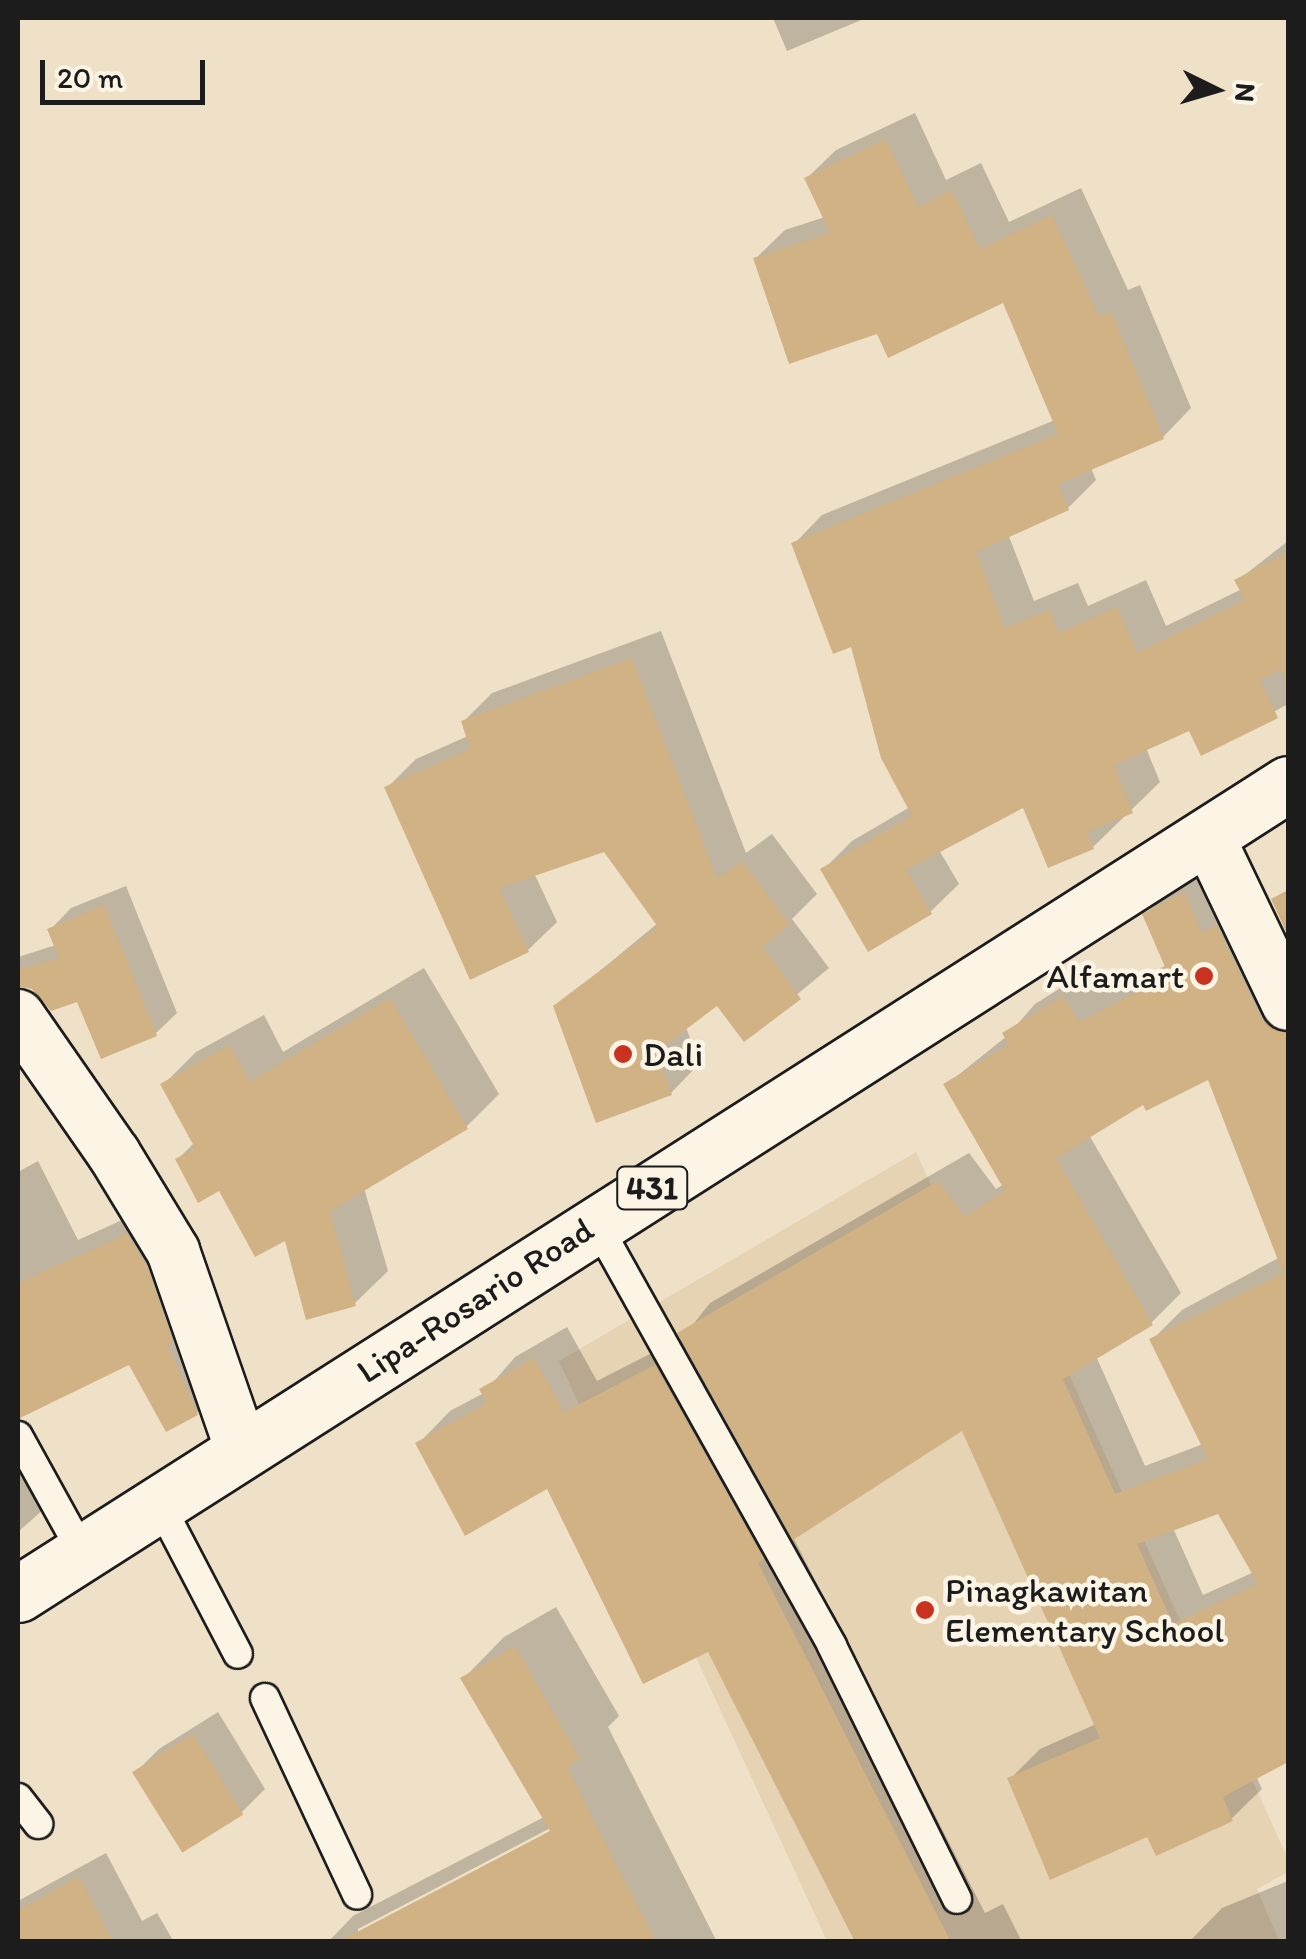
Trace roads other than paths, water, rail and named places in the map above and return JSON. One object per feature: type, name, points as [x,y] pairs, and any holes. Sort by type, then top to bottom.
[{"type":"main road","name":"Lipa-Rosario Road","points":[[18,1594],[1288,784]]},
{"type":"street","points":[[1208,837],[1288,1004]]},
{"type":"street","points":[[18,1016],[114,1154],[173,1251],[242,1450]]},
{"type":"lane","points":[[596,1224],[832,1646],[956,1900]]},
{"type":"lane","points":[[18,1436],[82,1552]]},
{"type":"lane","points":[[159,1502],[238,1654]]},
{"type":"lane","points":[[265,1698],[357,1894]]},
{"type":"lane","points":[[18,1798],[38,1824]]},
{"type":"place","name":"Alfamart","points":[[1204,976]]},
{"type":"place","name":"Dali","points":[[623,1054]]},
{"type":"place","name":"Pinagkawitan Elementary School","points":[[925,1610]]}]
